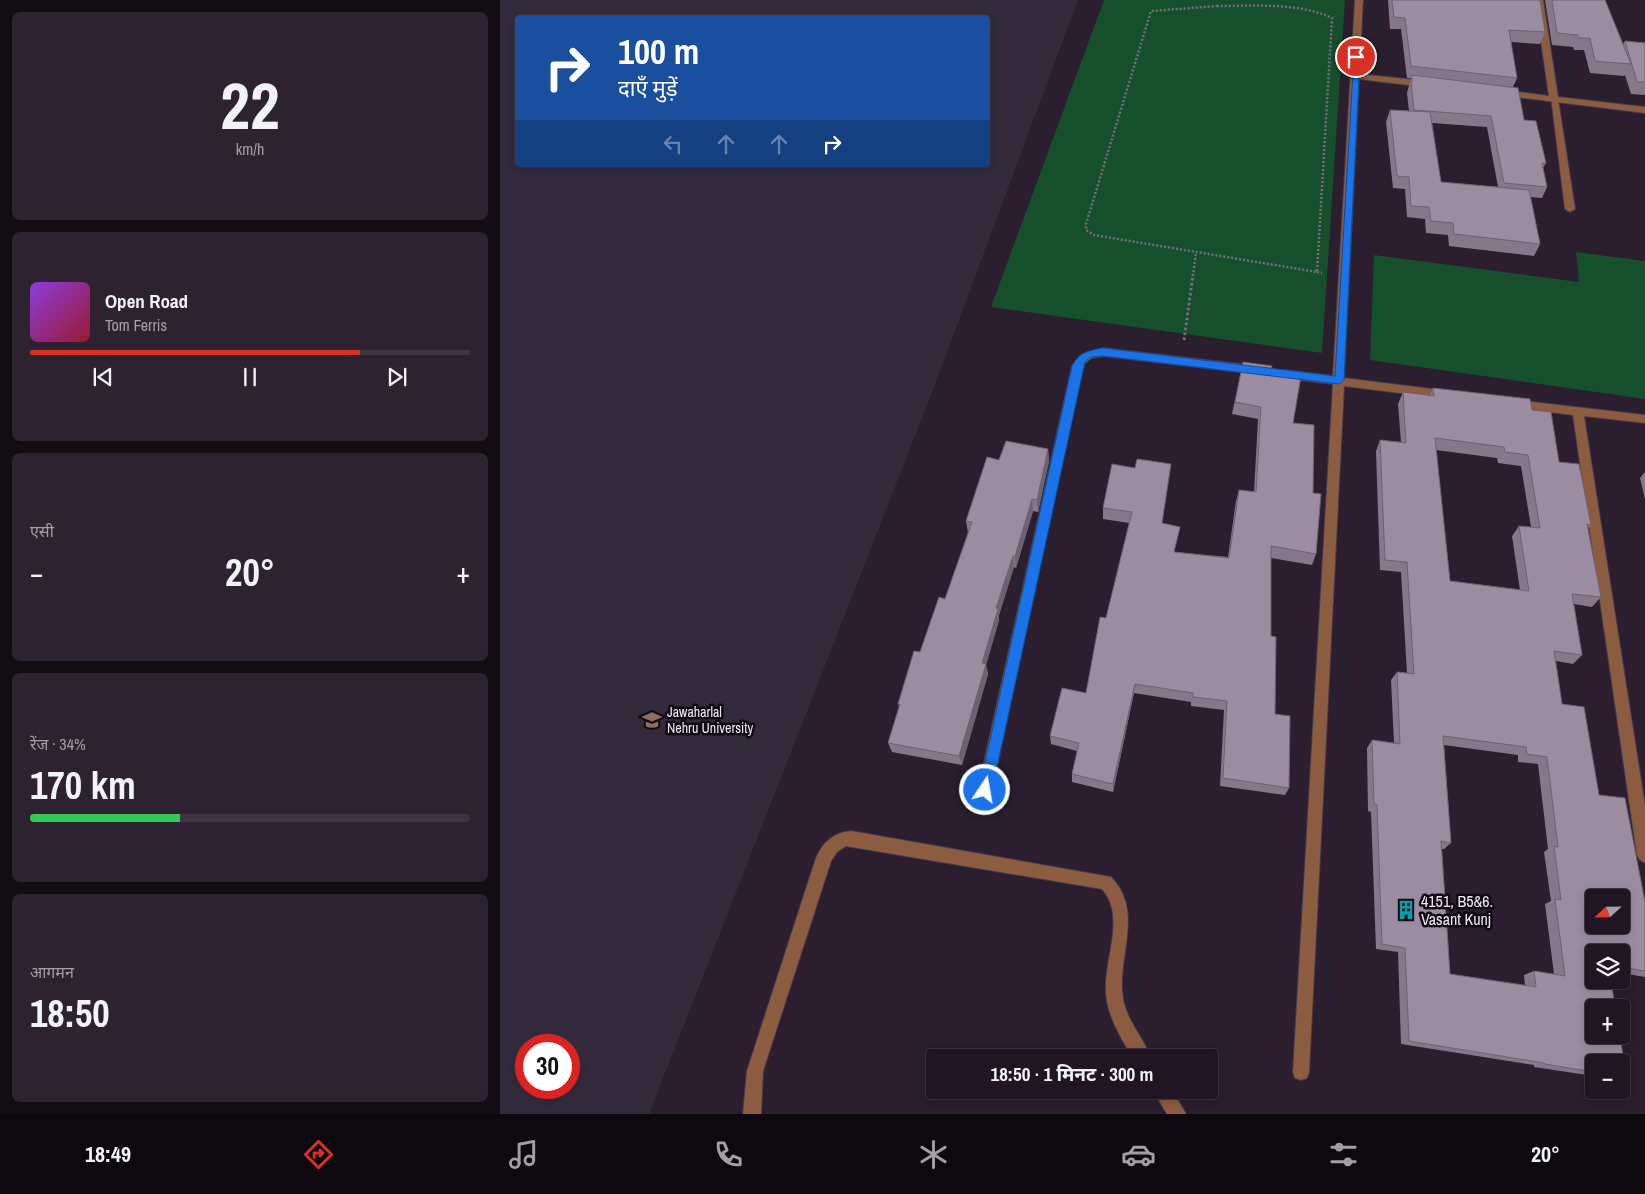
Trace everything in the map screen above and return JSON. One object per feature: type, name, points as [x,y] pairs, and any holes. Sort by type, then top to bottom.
[{"type":"street","points":[[1301,1072],[1359,0]]},
{"type":"street","points":[[1539,0],[1570,209]]},
{"type":"street","points":[[1355,76],[1431,85]]},
{"type":"street","points":[[1498,93],[1645,110]]},
{"type":"street","points":[[985,790],[1077,366],[1087,354],[1103,352],[1463,397]]},
{"type":"street","points":[[1501,402],[1645,420]]},
{"type":"street","points":[[1578,412],[1645,855]]},
{"type":"street","points":[[752,1114],[755,1071],[824,858],[839,839],[851,838],[1106,882],[1114,887],[1119,898],[1121,912],[1114,992],[1118,1010],[1127,1032],[1137,1049]]},
{"type":"street","points":[[1168,1099],[1177,1114]]},
{"type":"path","points":[[1317,272],[1334,22],[1328,14],[1312,8],[1218,5],[1172,8],[1151,12],[1085,227],[1090,233],[1094,234],[1196,252],[1317,272],[1345,276]]},
{"type":"path","points":[[1181,361],[1196,252]]},
{"type":"shaded area","name":"Jawaharlal Nehru University","points":[[500,0],[1078,0],[931,395],[649,1114],[500,1114]]},
{"type":"green space","points":[[1104,0],[1345,0],[1322,353],[991,307]]},
{"type":"green space","points":[[1576,252],[1645,261],[1645,399],[1370,360],[1374,255],[1579,282]]},
{"type":"building","points":[[1392,0],[1540,0],[1545,32],[1509,30],[1517,78],[1411,66],[1405,18],[1394,17]]},
{"type":"building","points":[[1552,0],[1605,0],[1631,64],[1595,61],[1590,38],[1579,38],[1578,35],[1557,33]]},
{"type":"building","points":[[1625,41],[1645,43],[1645,82],[1637,82]]},
{"type":"building","points":[[1412,75],[1518,88],[1524,120],[1536,121],[1546,163],[1542,163],[1547,187],[1504,183],[1491,116],[1414,110]]},
{"type":"building","points":[[1390,110],[1430,112],[1441,182],[1529,190],[1540,244],[1454,234],[1453,223],[1431,221],[1429,207],[1411,206],[1409,177],[1397,176]]},
{"type":"building","points":[[1243,362],[1272,366],[1271,370],[1301,376],[1293,423],[1314,425],[1313,493],[1321,494],[1316,554],[1271,546],[1271,636],[1276,637],[1275,714],[1290,716],[1289,788],[1223,778],[1227,701],[1193,697],[1193,693],[1135,684],[1113,784],[1072,774],[1079,743],[1050,736],[1062,688],[1086,693],[1100,617],[1106,618],[1132,512],[1103,508],[1112,464],[1135,468],[1137,459],[1171,464],[1162,523],[1180,527],[1174,552],[1229,558],[1239,490],[1256,492],[1261,407],[1235,402]]},
{"type":"building","points":[[1433,388],[1530,399],[1532,410],[1551,412],[1559,462],[1579,464],[1591,525],[1587,524],[1601,597],[1572,594],[1582,655],[1554,651],[1562,704],[1584,707],[1599,795],[1625,798],[1645,902],[1645,971],[1630,968],[1630,944],[1585,944],[1585,989],[1612,989],[1614,999],[1585,999],[1585,1044],[1621,1044],[1623,1054],[1585,1054],[1585,1071],[1409,1041],[1405,948],[1382,944],[1377,805],[1374,804],[1372,740],[1400,744],[1397,672],[1414,674],[1407,562],[1385,560],[1380,440],[1406,443],[1403,392],[1434,396]],"holes":[[[1435,438],[1504,447],[1505,452],[1528,455],[1540,528],[1519,526],[1529,591],[1450,581]],[[1443,736],[1526,747],[1527,754],[1547,757],[1558,847],[1554,846],[1561,900],[1555,899],[1565,976],[1534,971],[1536,987],[1450,974],[1441,841],[1451,843]]]},
{"type":"building","points":[[1006,441],[1048,449],[1037,500],[1032,499],[1015,556],[1013,556],[996,608],[998,609],[982,663],[986,664],[959,756],[888,743],[914,651],[920,652],[939,597],[945,599],[972,522],[966,521],[987,457],[999,460]]},
{"type":"place","name":"Jawaharlal Nehru University","points":[[652,720]]},
{"type":"place","name":"4151, B5&6. Vasant Kunj","points":[[1406,910]]},
{"type":"route","points":[[985,790],[1077,366],[1081,359],[1087,354],[1103,352],[1339,380],[1356,57]]}]
